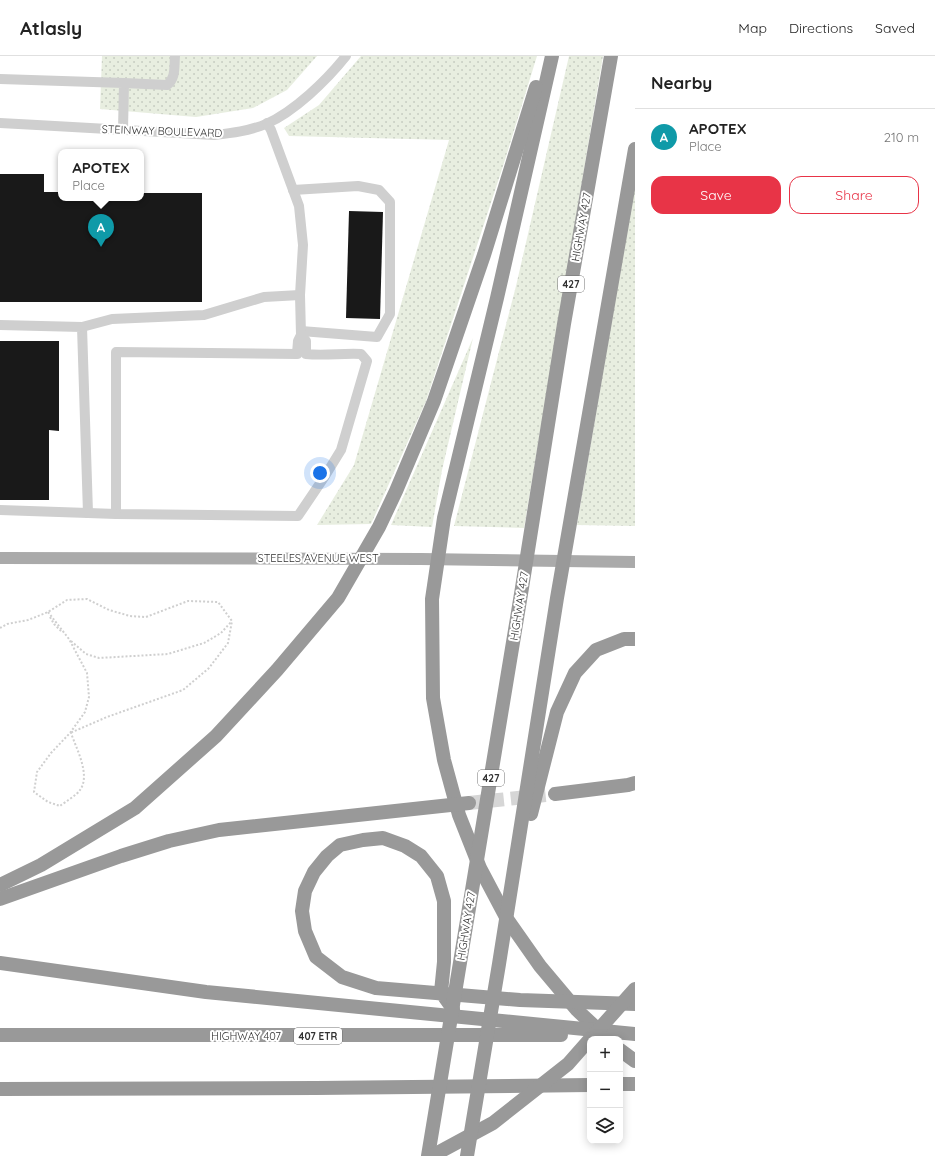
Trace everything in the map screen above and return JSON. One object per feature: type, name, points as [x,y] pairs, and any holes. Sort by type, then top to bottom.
[{"type":"highway","points":[[0,885],[41,865],[135,808],[216,736],[277,670],[338,598],[379,527],[434,401],[484,255],[546,56]]},
{"type":"highway","points":[[552,56],[497,298],[444,518],[432,599],[433,698],[444,760],[459,815],[480,868],[507,919],[540,966],[577,1010],[605,1036]]},
{"type":"highway","name":"HIGHWAY 427","points":[[428,1156],[564,324],[611,56]]},
{"type":"highway","points":[[467,1156],[557,598],[635,149]]},
{"type":"highway","points":[[515,860],[532,810],[557,712],[575,673],[596,650],[624,640],[635,639]]},
{"type":"highway","points":[[555,794],[635,783]]},
{"type":"highway","points":[[0,899],[121,856],[169,841],[219,830],[469,803]]},
{"type":"highway","points":[[453,1009],[441,992],[444,962],[444,901],[436,876],[421,856],[405,846],[383,838],[363,840],[340,845],[327,856],[314,872],[304,891],[302,911],[306,931],[316,957],[342,977],[376,988],[520,1000],[635,1004]]},
{"type":"highway","points":[[0,964],[206,992],[635,1034]]},
{"type":"highway","points":[[593,1036],[635,989]]},
{"type":"highway","name":"HIGHWAY 407","points":[[0,1035],[233,1036],[635,1034]]},
{"type":"highway","points":[[432,1156],[493,1123],[568,1064],[587,1042]]},
{"type":"highway","points":[[623,1052],[635,1061]]},
{"type":"highway","points":[[623,1084],[635,1084]]},
{"type":"highway","points":[[0,1089],[587,1085]]},
{"type":"main road","name":"STEELES AVENUE WEST","points":[[0,558],[422,559],[635,562]]},
{"type":"street","points":[[0,79],[167,84],[171,82],[174,77],[175,56]]},
{"type":"street","name":"STEINWAY BOULEVARD","points":[[0,123],[214,135],[239,132],[268,123],[287,112],[326,78],[346,56]]},
{"type":"street","points":[[123,130],[124,83]]},
{"type":"street","points":[[116,514],[116,352],[297,354],[298,341],[301,333],[300,295],[303,245],[299,206],[268,123]]},
{"type":"street","points":[[293,190],[358,186],[379,190],[390,202],[390,314],[377,337],[301,333]]},
{"type":"street","points":[[0,325],[82,327],[112,319],[204,315],[264,297],[300,295]]},
{"type":"street","points":[[82,327],[88,513]]},
{"type":"street","points":[[0,510],[116,514],[298,516],[341,450],[367,361],[361,354],[306,354],[306,341],[301,333]]},
{"type":"path","points":[[0,628],[7,624],[28,620],[48,612],[67,600],[88,598],[109,610],[130,616],[146,617],[188,601],[218,602],[232,621],[228,644],[209,668],[183,690],[107,717],[70,733]]},
{"type":"path","points":[[48,612],[54,624],[69,639],[86,654],[99,658],[168,654],[204,643],[221,633],[232,621]]},
{"type":"path","points":[[69,639],[87,673],[89,698],[85,712],[70,733],[51,753],[37,772],[34,792],[48,802],[60,806],[80,790],[84,777],[82,765],[70,733]]},
{"type":"shaded area","points":[[102,56],[317,56],[287,90],[253,108],[196,117],[100,109]]},
{"type":"shaded area","points":[[361,56],[537,56],[504,163],[426,401],[371,524],[317,525],[354,465],[449,140],[289,136],[284,128],[319,105]]},
{"type":"shaded area","points":[[569,56],[603,56],[524,528],[454,526],[516,286]]},
{"type":"shaded area","points":[[635,183],[635,526],[577,525]]},
{"type":"shaded area","points":[[473,338],[442,470],[432,527],[391,525]]},
{"type":"building","points":[[0,174],[44,174],[44,192],[58,192],[58,201],[144,201],[144,193],[202,193],[202,302],[0,302]]},
{"type":"building","points":[[349,211],[383,212],[380,319],[346,318]]},
{"type":"building","points":[[0,341],[59,341],[59,431],[49,430],[49,500],[0,500]]},
{"type":"tunnel","points":[[469,803],[555,794]]},
{"type":"place","name":"APOTEX","points":[[101,247]]}]
